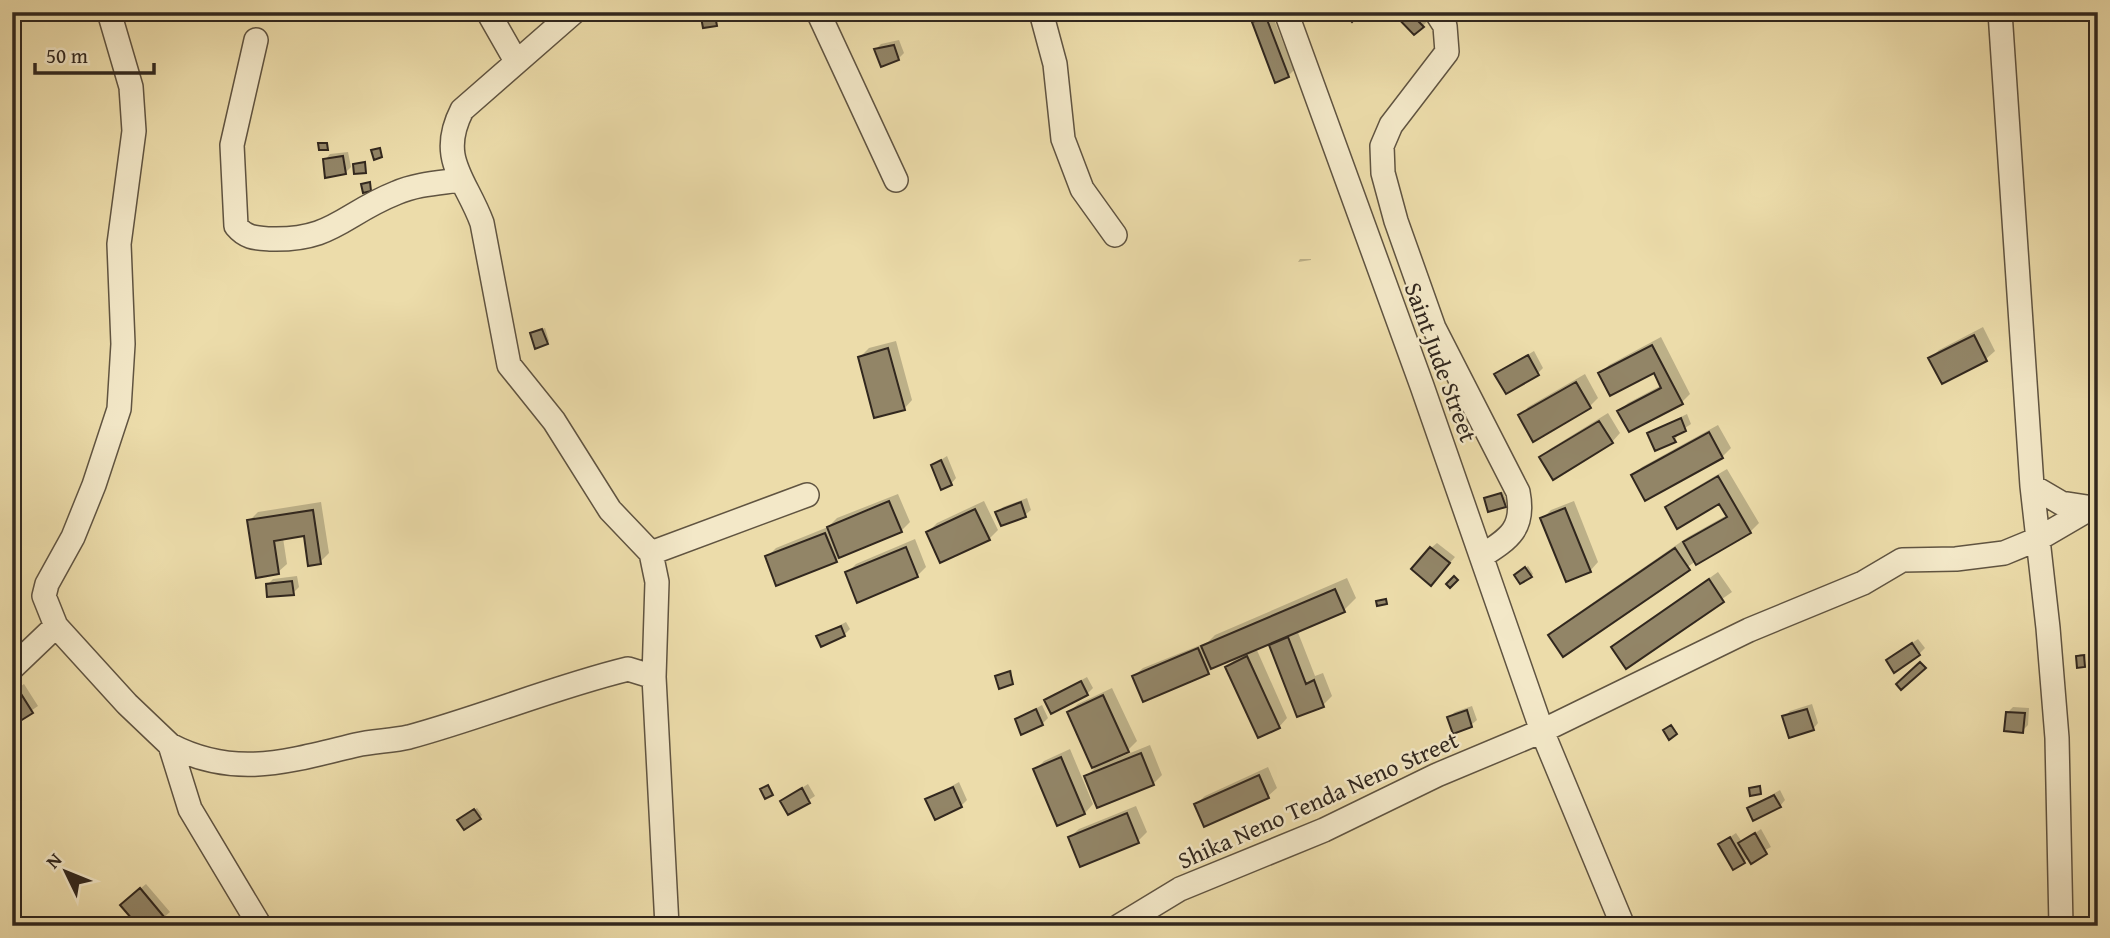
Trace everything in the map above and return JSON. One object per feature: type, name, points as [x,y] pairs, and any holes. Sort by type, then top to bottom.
[{"type":"street","points":[[109,12],[131,87],[134,131],[119,244],[123,344],[119,409],[73,537],[47,584],[44,596],[56,626],[127,704],[170,745],[197,759],[228,765],[308,759],[358,744],[407,737],[628,669],[654,677]]},
{"type":"street","points":[[488,12],[516,61]]},
{"type":"street","points":[[574,12],[462,110],[452,131],[453,154],[460,180],[475,203],[482,223],[509,365],[554,421],[610,510],[651,553],[657,582],[654,677],[667,926]]},
{"type":"street","points":[[818,12],[896,180]]},
{"type":"street","points":[[1041,12],[1055,64],[1063,139],[1082,190],[1115,235]]},
{"type":"street","name":"Saint Jude Street","points":[[1286,12],[1482,556],[1542,732],[1623,926]]},
{"type":"street","points":[[1436,12],[1445,26],[1447,52],[1391,125],[1382,146],[1383,173],[1396,222],[1434,328],[1518,492],[1521,511],[1516,528],[1506,540],[1482,556]]},
{"type":"street","points":[[2000,12],[2032,486],[2057,738],[2061,926]]},
{"type":"street","points":[[256,40],[232,145],[236,226],[243,234],[254,238],[298,240],[322,234],[398,192],[460,180]]},
{"type":"street","points":[[2032,486],[2061,503],[2093,505]]},
{"type":"street","points":[[651,553],[807,495]]},
{"type":"street","name":"Shika Neno Tenda Neno Street","points":[[1119,926],[1180,889],[1324,830],[1437,775],[1542,732],[1749,630],[1863,583],[1902,560],[1956,559],[2004,553],[2038,538],[2093,505]]},
{"type":"street","points":[[12,668],[56,626]]},
{"type":"street","points":[[170,745],[190,809],[260,926]]},
{"type":"building","points":[[1343,12],[1361,12],[1352,22]]},
{"type":"building","points":[[1392,12],[1422,12],[1416,19],[1424,27],[1414,35]]},
{"type":"building","points":[[715,15],[717,26],[703,28],[701,17]]},
{"type":"building","points":[[1266,17],[1289,77],[1275,83],[1252,22]]},
{"type":"building","points":[[894,45],[899,60],[881,67],[874,49]]},
{"type":"building","points":[[318,143],[327,143],[328,150],[319,150]]},
{"type":"building","points":[[380,148],[382,157],[374,160],[371,150]]},
{"type":"building","points":[[343,156],[346,174],[325,178],[323,159]]},
{"type":"building","points":[[365,162],[366,173],[354,174],[353,164]]},
{"type":"building","points":[[370,182],[371,191],[363,193],[361,184]]},
{"type":"building","points":[[542,329],[548,344],[535,349],[530,333]]},
{"type":"building","points":[[1974,335],[1987,361],[1942,384],[1928,358]]},
{"type":"building","points":[[1652,345],[1683,404],[1629,432],[1617,411],[1661,388],[1654,373],[1610,396],[1598,373]]},
{"type":"building","points":[[888,348],[905,410],[874,418],[858,357]]},
{"type":"building","points":[[1528,355],[1539,375],[1506,394],[1494,374]]},
{"type":"building","points":[[1576,382],[1591,408],[1533,442],[1518,415]]},
{"type":"building","points":[[1681,418],[1686,431],[1673,437],[1676,442],[1655,451],[1647,433]]},
{"type":"building","points":[[1599,421],[1613,443],[1553,480],[1539,457]]},
{"type":"building","points":[[1709,432],[1723,458],[1645,501],[1631,475]]},
{"type":"building","points":[[941,460],[952,485],[941,490],[931,465]]},
{"type":"building","points":[[1718,476],[1751,533],[1696,565],[1683,542],[1727,517],[1719,504],[1677,529],[1665,507]]},
{"type":"building","points":[[1501,493],[1506,507],[1488,512],[1484,498]]},
{"type":"building","points":[[889,501],[902,532],[839,558],[827,527]]},
{"type":"building","points":[[1021,502],[1026,517],[1001,526],[995,512]]},
{"type":"building","points":[[1565,508],[1591,572],[1566,582],[1540,518]]},
{"type":"building","points":[[975,509],[990,540],[940,563],[926,532]]},
{"type":"building","points":[[313,510],[321,564],[308,566],[304,536],[274,541],[279,574],[256,578],[247,520]]},
{"type":"building","points":[[825,533],[837,562],[776,586],[765,556]]},
{"type":"building","points":[[906,547],[918,577],[857,603],[845,572]]},
{"type":"building","points":[[1430,547],[1450,563],[1431,586],[1411,569]]},
{"type":"building","points":[[1675,548],[1690,570],[1563,657],[1548,635]]},
{"type":"building","points":[[1525,567],[1532,577],[1520,584],[1514,575]]},
{"type":"building","points":[[1454,576],[1458,580],[1450,588],[1446,584]]},
{"type":"building","points":[[1709,579],[1724,602],[1626,669],[1611,647]]},
{"type":"building","points":[[292,581],[294,595],[267,597],[266,584]]},
{"type":"building","points":[[1335,589],[1345,612],[1211,669],[1201,646]]},
{"type":"building","points":[[1386,599],[1387,604],[1377,606],[1376,601]]},
{"type":"building","points":[[841,626],[845,636],[821,647],[816,636]]},
{"type":"building","points":[[1288,637],[1306,684],[1314,680],[1324,707],[1297,717],[1269,645]]},
{"type":"building","points":[[1912,643],[1920,655],[1894,673],[1886,660]]},
{"type":"building","points":[[1198,648],[1209,674],[1143,702],[1132,676]]},
{"type":"building","points":[[2084,655],[2085,667],[2077,668],[2076,656]]},
{"type":"building","points":[[1247,656],[1280,728],[1258,738],[1225,667]]},
{"type":"building","points":[[1920,662],[1926,668],[1901,690],[1896,684]]},
{"type":"building","points":[[1010,671],[1013,684],[999,689],[995,676]]},
{"type":"building","points":[[1081,681],[1088,695],[1051,714],[1044,700]]},
{"type":"building","points":[[18,689],[33,713],[12,726],[12,692]]},
{"type":"building","points":[[1103,695],[1129,752],[1092,768],[1067,712]]},
{"type":"building","points":[[1036,709],[1043,725],[1021,735],[1015,719]]},
{"type":"building","points":[[1807,709],[1814,730],[1789,738],[1782,716]]},
{"type":"building","points":[[1467,710],[1472,727],[1453,734],[1447,717]]},
{"type":"building","points":[[2006,712],[2025,713],[2023,733],[2004,731]]},
{"type":"building","points":[[1671,725],[1677,734],[1669,740],[1663,730]]},
{"type":"building","points":[[1141,753],[1154,785],[1097,808],[1084,776]]},
{"type":"building","points":[[1061,757],[1085,814],[1057,826],[1033,769]]},
{"type":"building","points":[[1259,775],[1269,798],[1204,827],[1194,804]]},
{"type":"building","points":[[768,785],[773,795],[765,799],[760,789]]},
{"type":"building","points":[[1760,786],[1761,794],[1750,796],[1749,788]]},
{"type":"building","points":[[953,787],[962,807],[935,820],[925,799]]},
{"type":"building","points":[[802,788],[810,803],[788,815],[780,801]]},
{"type":"building","points":[[1774,795],[1781,807],[1753,821],[1747,808]]},
{"type":"building","points":[[474,809],[481,819],[464,830],[457,820]]},
{"type":"building","points":[[1127,813],[1139,843],[1080,867],[1068,837]]},
{"type":"building","points":[[1755,833],[1767,854],[1751,864],[1738,843]]},
{"type":"building","points":[[1730,837],[1745,863],[1733,870],[1718,844]]},
{"type":"building","points":[[140,888],[165,918],[157,926],[138,926],[120,905]]}]
